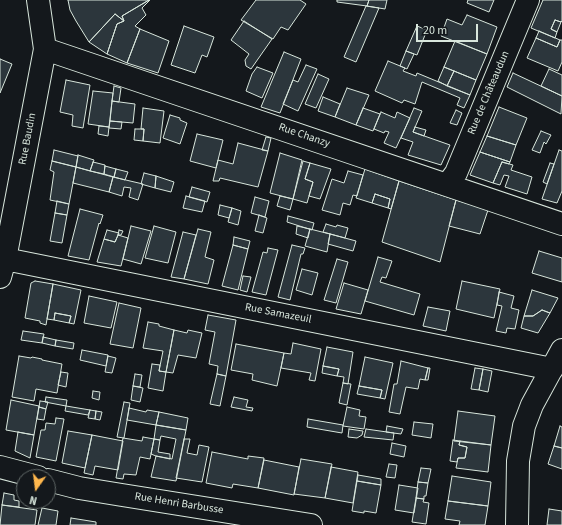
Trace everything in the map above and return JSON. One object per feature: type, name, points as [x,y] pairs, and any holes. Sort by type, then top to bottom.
[{"type":"street","name":"Rue Baudin","points":[[2,268],[45,49],[38,0]]},
{"type":"street","name":"Rue de Châteaudun","points":[[447,185],[456,172],[528,0]]},
{"type":"street","name":"Rue Chanzy","points":[[45,49],[562,224]]},
{"type":"street","name":"Rue Samazeuil","points":[[2,268],[552,369]]},
{"type":"street","points":[[517,525],[518,461],[524,426],[532,405],[562,350]]},
{"type":"street","name":"Rue Henri Barbusse","points":[[0,458],[23,469]]},
{"type":"street","name":"Rue Henri Barbusse","points":[[0,467],[16,471]]},
{"type":"street","name":"Rue Henri Barbusse","points":[[56,482],[79,488],[311,525]]},
{"type":"building","points":[[68,0],[149,0],[122,16],[124,21],[115,14],[89,42],[70,10]]},
{"type":"building","points":[[149,0],[142,8],[146,15],[135,26],[140,29],[127,63],[107,54],[117,24],[124,21],[122,16]]},
{"type":"building","points":[[256,0],[300,0],[306,4],[288,30],[281,27],[273,39],[241,20]]},
{"type":"building","points":[[337,0],[369,0],[367,6],[337,2]]},
{"type":"building","points":[[369,0],[387,0],[385,9],[367,6]]},
{"type":"building","points":[[468,0],[494,0],[489,12],[467,3]]},
{"type":"building","points":[[543,0],[562,0],[562,21],[555,20],[551,29],[557,32],[555,38],[531,28]]},
{"type":"building","points":[[366,6],[379,8],[356,62],[344,57]]},
{"type":"building","points":[[115,14],[124,21],[117,24],[107,54],[89,42]]},
{"type":"building","points":[[467,15],[497,27],[487,54],[441,36],[447,19],[462,25]]},
{"type":"building","points":[[555,20],[561,22],[557,32],[551,29]]},
{"type":"building","points":[[244,21],[272,39],[251,69],[246,66],[245,60],[249,54],[231,40]]},
{"type":"building","points":[[184,26],[214,37],[207,57],[202,55],[195,73],[171,65]]},
{"type":"building","points":[[417,26],[427,30],[417,55],[406,51]]},
{"type":"building","points":[[140,29],[169,41],[158,73],[127,63]]},
{"type":"building","points":[[539,31],[560,40],[557,47],[536,38]]},
{"type":"building","points":[[536,38],[557,47],[560,40],[562,40],[562,62],[558,71],[527,58]]},
{"type":"building","points":[[455,41],[487,54],[476,80],[444,67]]},
{"type":"building","points":[[406,51],[414,54],[407,69],[400,66]]},
{"type":"building","points":[[284,52],[301,59],[280,113],[261,107]]},
{"type":"building","points":[[0,59],[12,64],[0,93]]},
{"type":"building","points":[[388,61],[405,68],[403,71],[416,76],[417,73],[470,95],[464,108],[457,105],[460,98],[422,82],[415,104],[404,100],[402,103],[375,91]]},
{"type":"building","points":[[306,65],[317,69],[298,111],[283,104],[293,80],[298,82]]},
{"type":"building","points":[[257,67],[273,73],[262,98],[246,91],[252,74]]},
{"type":"building","points":[[444,67],[454,71],[447,86],[438,81]]},
{"type":"building","points":[[549,69],[562,75],[562,96],[541,86]]},
{"type":"building","points":[[454,71],[476,80],[470,95],[447,86]]},
{"type":"building","points":[[513,73],[562,96],[561,114],[507,87]]},
{"type":"building","points":[[318,74],[329,79],[316,108],[305,104]]},
{"type":"building","points":[[66,80],[90,85],[83,128],[72,126],[73,115],[60,112]]},
{"type":"building","points":[[114,86],[121,88],[119,102],[112,101]]},
{"type":"building","points":[[347,88],[369,95],[356,125],[335,117]]},
{"type":"building","points":[[93,91],[113,93],[109,127],[88,124]]},
{"type":"building","points":[[323,97],[340,104],[335,117],[318,111]]},
{"type":"building","points":[[112,101],[135,104],[133,123],[110,121]]},
{"type":"building","points":[[499,107],[527,118],[516,145],[487,136]]},
{"type":"building","points":[[143,108],[164,111],[160,143],[143,141],[144,129],[141,129]]},
{"type":"building","points":[[363,108],[380,114],[373,131],[356,125]]},
{"type":"building","points":[[414,108],[422,111],[413,132],[450,145],[441,165],[408,155],[413,142],[401,138]]},
{"type":"building","points":[[456,110],[462,113],[457,125],[450,123]]},
{"type":"building","points":[[381,112],[395,118],[397,112],[410,118],[396,148],[384,143],[389,132],[385,131],[384,133],[374,129]]},
{"type":"building","points":[[170,115],[180,118],[180,120],[187,123],[180,144],[163,138]]},
{"type":"building","points":[[110,121],[122,122],[121,129],[109,128]]},
{"type":"building","points":[[99,126],[109,127],[108,136],[98,134]]},
{"type":"building","points":[[415,127],[426,130],[424,136],[413,132]]},
{"type":"building","points":[[135,129],[144,129],[143,141],[134,140]]},
{"type":"building","points":[[541,131],[551,135],[546,144],[544,142],[540,153],[532,150]]},
{"type":"building","points":[[197,134],[223,140],[216,168],[190,161]]},
{"type":"building","points":[[487,136],[516,145],[510,162],[480,152]]},
{"type":"building","points":[[266,137],[271,138],[268,151],[262,150]]},
{"type":"building","points":[[238,143],[268,151],[258,187],[220,178],[219,181],[213,181],[218,160],[233,164]]},
{"type":"building","points":[[54,150],[78,156],[76,167],[52,161]]},
{"type":"building","points":[[559,150],[562,151],[562,191],[557,203],[542,199]]},
{"type":"building","points":[[480,152],[510,162],[509,164],[502,162],[493,183],[470,175]]},
{"type":"building","points":[[280,153],[302,160],[293,199],[270,193]]},
{"type":"building","points":[[78,155],[94,160],[90,171],[76,167]]},
{"type":"building","points":[[52,161],[76,167],[69,204],[50,200],[54,172],[50,170]]},
{"type":"building","points":[[303,161],[310,163],[305,179],[313,182],[307,203],[293,199]]},
{"type":"building","points":[[93,162],[105,165],[104,174],[90,171]]},
{"type":"building","points":[[502,162],[513,165],[511,170],[532,177],[527,194],[505,187],[509,176],[504,175],[500,185],[493,183]]},
{"type":"building","points":[[310,163],[331,169],[320,199],[309,196],[313,182],[305,179]]},
{"type":"building","points":[[550,163],[554,164],[547,184],[543,182]]},
{"type":"building","points":[[105,166],[116,169],[114,177],[104,174]]},
{"type":"building","points":[[76,167],[113,177],[109,192],[73,183]]},
{"type":"building","points":[[116,169],[128,172],[125,180],[114,177]]},
{"type":"building","points":[[365,169],[399,181],[391,209],[388,208],[390,199],[375,194],[372,203],[356,198]]},
{"type":"building","points":[[348,171],[363,175],[357,196],[353,195],[350,205],[343,203],[340,215],[322,210],[332,179],[344,183]]},
{"type":"building","points":[[144,173],[156,176],[155,188],[141,184]]},
{"type":"building","points":[[156,176],[174,182],[171,192],[155,188]]},
{"type":"building","points":[[113,177],[143,184],[138,200],[129,197],[131,188],[124,187],[122,196],[109,192]]},
{"type":"building","points":[[399,181],[456,200],[440,262],[382,242]]},
{"type":"building","points":[[192,187],[210,192],[207,202],[189,197]]},
{"type":"building","points":[[375,194],[390,199],[388,208],[372,203]]},
{"type":"building","points":[[186,196],[205,201],[202,212],[183,208]]},
{"type":"building","points":[[280,196],[293,199],[290,210],[277,206]]},
{"type":"building","points":[[255,197],[269,201],[265,217],[251,213]]},
{"type":"building","points":[[456,200],[488,210],[480,234],[449,226]]},
{"type":"building","points":[[57,201],[69,204],[67,215],[55,213]]},
{"type":"building","points":[[220,205],[232,208],[229,218],[218,215]]},
{"type":"building","points":[[232,208],[241,211],[238,225],[228,222]]},
{"type":"building","points":[[80,209],[103,215],[100,224],[99,223],[89,260],[68,256]]},
{"type":"building","points":[[55,213],[67,215],[62,243],[50,241]]},
{"type":"building","points":[[259,215],[267,218],[263,233],[255,231]]},
{"type":"building","points":[[288,216],[314,223],[312,230],[287,222]]},
{"type":"building","points":[[326,224],[348,228],[345,238],[323,232]]},
{"type":"building","points":[[131,226],[151,231],[141,264],[123,259]]},
{"type":"building","points":[[154,226],[176,232],[168,263],[145,258]]},
{"type":"building","points":[[297,226],[310,229],[308,238],[296,234]]},
{"type":"building","points":[[198,229],[211,232],[205,257],[214,260],[208,284],[184,279]]},
{"type":"building","points":[[310,229],[330,234],[327,252],[305,246]]},
{"type":"building","points":[[107,230],[119,233],[115,242],[104,239]]},
{"type":"building","points":[[119,230],[123,231],[121,235],[118,235]]},
{"type":"building","points":[[183,232],[196,235],[184,279],[171,277]]},
{"type":"building","points":[[330,234],[356,241],[353,251],[328,244]]},
{"type":"building","points":[[118,235],[128,238],[121,266],[97,262],[104,239],[115,242]]},
{"type":"building","points":[[234,237],[250,241],[248,249],[233,245]]},
{"type":"building","points":[[233,245],[248,249],[238,290],[222,286]]},
{"type":"building","points":[[292,245],[305,248],[303,254],[301,254],[290,300],[278,297]]},
{"type":"building","points":[[268,248],[278,250],[266,295],[252,292],[263,252],[267,253]]},
{"type":"building","points":[[539,251],[562,258],[562,282],[532,273]]},
{"type":"building","points":[[378,257],[392,261],[386,278],[382,277],[380,282],[420,294],[414,315],[365,301]]},
{"type":"building","points":[[337,259],[348,262],[336,303],[324,300]]},
{"type":"building","points":[[302,269],[318,273],[312,295],[296,290]]},
{"type":"building","points":[[243,276],[251,277],[247,292],[240,290]]},
{"type":"building","points":[[35,281],[53,284],[46,325],[40,323],[40,321],[25,318],[31,283]]},
{"type":"building","points":[[462,281],[500,289],[494,318],[456,309]]},
{"type":"building","points":[[344,283],[368,290],[361,314],[336,309]]},
{"type":"building","points":[[53,284],[81,290],[74,324],[69,323],[71,316],[55,313],[54,320],[47,319]]},
{"type":"building","points":[[532,290],[558,298],[550,313],[542,310],[533,316],[524,316]]},
{"type":"building","points":[[499,292],[514,296],[511,308],[519,310],[515,329],[507,328],[506,333],[496,331],[502,306],[497,305]]},
{"type":"building","points":[[89,296],[117,302],[111,328],[84,323]]},
{"type":"building","points":[[119,303],[141,308],[133,348],[110,344]]},
{"type":"building","points":[[428,307],[450,311],[446,331],[423,326]]},
{"type":"building","points":[[542,310],[550,313],[538,333],[521,328],[524,316],[533,316]]},
{"type":"building","points":[[55,313],[71,316],[69,323],[54,320]]},
{"type":"building","points":[[208,315],[236,320],[226,376],[217,374],[218,366],[209,364],[215,332],[205,330]]},
{"type":"building","points":[[148,322],[159,324],[159,326],[174,330],[166,372],[159,371],[163,351],[143,348]]},
{"type":"building","points":[[174,330],[187,333],[188,330],[202,333],[196,358],[178,355],[173,373],[166,372]]},
{"type":"building","points":[[23,331],[44,334],[42,343],[21,340]]},
{"type":"building","points":[[43,337],[56,340],[55,346],[42,343]]},
{"type":"building","points":[[56,340],[74,343],[73,349],[55,346]]},
{"type":"building","points":[[293,343],[321,349],[315,381],[309,380],[311,373],[281,368],[284,353],[291,354]]},
{"type":"building","points":[[236,344],[284,353],[277,386],[252,380],[253,374],[231,370]]},
{"type":"building","points":[[327,347],[353,352],[348,384],[343,383],[344,377],[337,376],[339,369],[323,366]]},
{"type":"building","points":[[82,350],[108,355],[106,366],[80,360]]},
{"type":"building","points":[[19,356],[32,357],[62,364],[57,393],[36,389],[34,401],[12,397]]},
{"type":"building","points":[[108,356],[116,358],[112,373],[105,372]]},
{"type":"building","points":[[365,357],[393,363],[385,399],[380,398],[382,390],[359,386]]},
{"type":"building","points":[[401,361],[428,368],[425,380],[420,379],[418,389],[406,387],[400,414],[389,412],[394,384],[397,384]]},
{"type":"building","points":[[152,364],[160,365],[159,371],[166,372],[163,391],[148,388]]},
{"type":"building","points":[[323,366],[339,369],[337,376],[322,373]]},
{"type":"building","points":[[428,368],[430,368],[428,380],[425,380]]},
{"type":"building","points":[[475,368],[483,369],[479,390],[471,389]]},
{"type":"building","points":[[483,369],[492,371],[488,392],[479,390]]},
{"type":"building","points":[[61,372],[68,373],[66,387],[58,385]]},
{"type":"building","points":[[135,374],[142,375],[140,387],[133,386]]},
{"type":"building","points":[[217,374],[226,376],[220,406],[210,404]]},
{"type":"building","points":[[343,383],[351,384],[347,405],[339,403]]},
{"type":"building","points":[[133,386],[143,388],[140,402],[131,400]]},
{"type":"building","points":[[359,386],[382,390],[380,398],[357,394]]},
{"type":"building","points":[[93,391],[100,392],[99,400],[92,398]]},
{"type":"building","points":[[46,397],[67,400],[66,406],[45,402]]},
{"type":"building","points":[[234,397],[248,400],[246,407],[253,408],[252,411],[231,407]]},
{"type":"building","points":[[11,400],[39,406],[34,435],[6,430]]},
{"type":"building","points":[[40,401],[48,402],[46,409],[39,407]]},
{"type":"building","points":[[124,402],[130,403],[124,438],[117,437]]},
{"type":"building","points":[[66,406],[90,410],[88,415],[65,411]]},
{"type":"building","points":[[39,407],[46,409],[44,420],[37,419]]},
{"type":"building","points":[[347,407],[360,410],[359,416],[366,417],[364,429],[343,426]]},
{"type":"building","points":[[129,408],[146,412],[147,410],[159,412],[156,425],[127,420]]},
{"type":"building","points":[[90,410],[96,411],[95,419],[88,418]]},
{"type":"building","points":[[96,411],[102,412],[100,420],[95,419]]},
{"type":"building","points":[[458,411],[495,416],[491,445],[454,441]]},
{"type":"building","points":[[159,412],[188,418],[186,430],[156,425]]},
{"type":"building","points":[[56,418],[64,419],[56,461],[36,457],[41,430],[45,430],[46,423],[55,424]]},
{"type":"building","points":[[308,419],[343,425],[342,433],[307,427]]},
{"type":"building","points":[[414,422],[433,424],[431,438],[412,435]]},
{"type":"building","points":[[156,425],[186,430],[176,481],[151,477],[156,456],[172,459],[176,439],[161,436],[160,440],[154,439]]},
{"type":"building","points":[[387,426],[403,429],[401,434],[386,432]]},
{"type":"building","points":[[560,426],[562,427],[562,448],[554,446]]},
{"type":"building","points":[[349,429],[363,431],[362,435],[357,438],[348,437]]},
{"type":"building","points":[[366,429],[394,433],[393,440],[364,437]]},
{"type":"building","points":[[68,431],[92,435],[85,468],[62,463]]},
{"type":"building","points":[[18,432],[34,435],[30,458],[15,451]]},
{"type":"building","points":[[92,435],[123,441],[118,470],[95,466],[93,475],[84,473]]},
{"type":"building","points":[[143,437],[154,439],[150,459],[140,457],[136,475],[124,474],[123,479],[116,478],[123,438],[142,441]]},
{"type":"building","points":[[154,439],[160,440],[158,452],[170,454],[170,459],[151,454]]},
{"type":"building","points":[[184,439],[190,439],[187,453],[197,455],[199,445],[209,447],[202,482],[176,478]]},
{"type":"building","points":[[453,440],[460,441],[459,445],[467,447],[465,458],[458,458],[457,462],[450,461]]},
{"type":"building","points":[[460,441],[491,445],[488,472],[456,468],[458,458],[465,458],[467,447],[459,445]]},
{"type":"building","points":[[392,443],[406,446],[404,457],[390,454]]},
{"type":"building","points":[[554,446],[562,448],[562,469],[548,464]]},
{"type":"building","points":[[212,452],[248,459],[248,456],[264,458],[258,488],[233,484],[232,488],[206,483]]},
{"type":"building","points":[[301,459],[332,464],[325,498],[294,494]]},
{"type":"building","points":[[264,460],[299,467],[294,495],[258,488]]},
{"type":"building","points":[[389,464],[397,465],[395,478],[386,477]]},
{"type":"building","points":[[331,467],[358,472],[353,503],[325,498]]},
{"type":"building","points":[[421,468],[431,469],[428,483],[418,482]]},
{"type":"building","points":[[358,475],[381,479],[381,485],[357,481]]},
{"type":"building","points":[[452,476],[491,482],[488,506],[448,501]]},
{"type":"building","points":[[357,481],[381,485],[376,513],[352,511]]},
{"type":"building","points":[[418,482],[428,483],[426,496],[424,496],[424,499],[416,498]]},
{"type":"building","points":[[399,485],[418,488],[414,513],[395,510]]},
{"type":"building","points":[[4,493],[14,495],[16,507],[2,505]]},
{"type":"building","points":[[416,498],[424,499],[423,502],[429,503],[426,524],[412,522]]},
{"type":"building","points":[[448,501],[488,506],[485,525],[459,525],[460,521],[445,519]]},
{"type":"building","points":[[2,505],[16,507],[16,509],[37,510],[35,525],[0,525]]},
{"type":"building","points":[[42,509],[58,511],[56,525],[38,525]]},
{"type":"building","points":[[549,509],[562,511],[562,525],[547,525]]},
{"type":"building","points":[[71,518],[96,522],[96,525],[70,525]]}]
